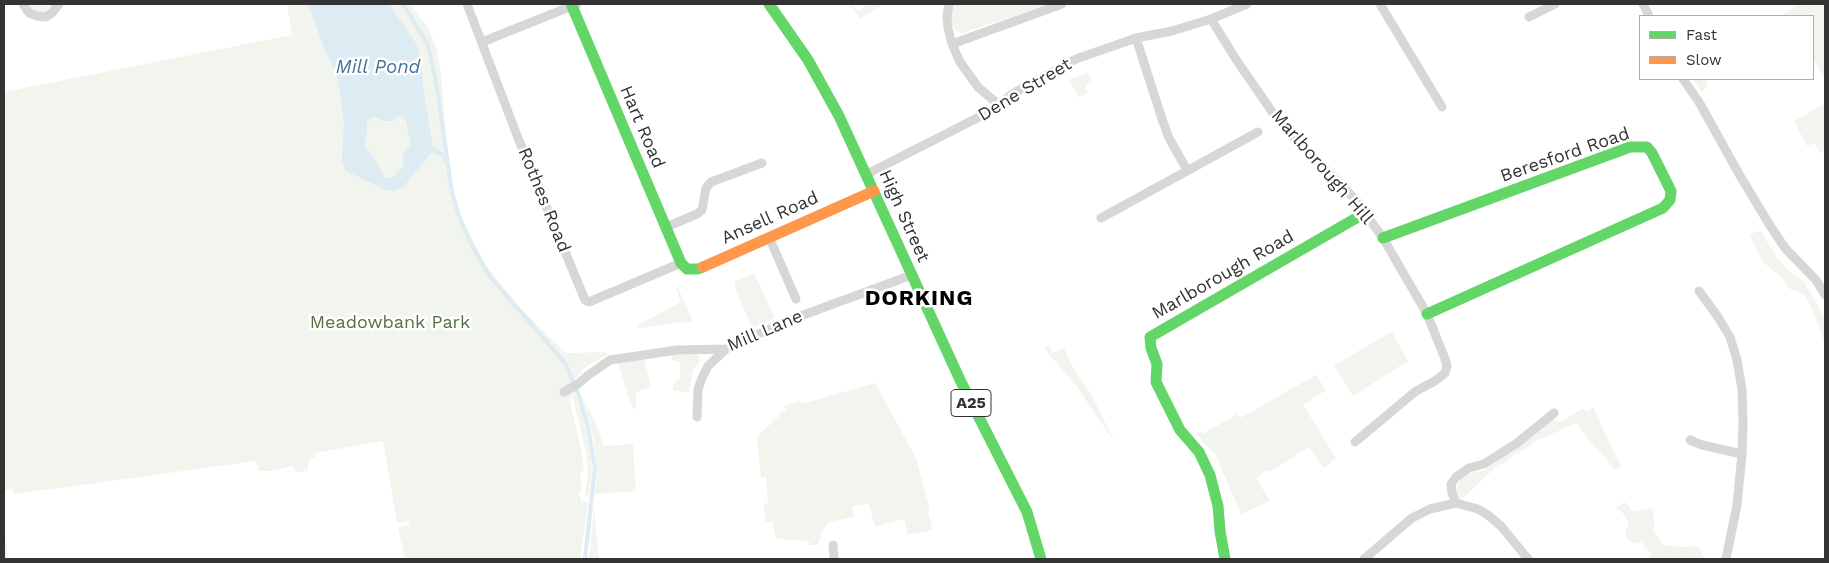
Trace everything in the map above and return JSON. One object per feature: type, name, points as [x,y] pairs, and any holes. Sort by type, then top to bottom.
[{"type":"street","points":[[23,4],[29,13],[46,17],[59,4]]},
{"type":"street","name":"Rothes Road","points":[[467,4],[518,138],[585,300],[589,302],[680,263]]},
{"type":"street","name":"High Street","points":[[769,4],[814,70],[840,116],[982,424],[1027,512],[1041,559]]},
{"type":"street","points":[[948,4],[948,28],[952,44],[960,62],[978,87],[999,105]]},
{"type":"street","points":[[952,44],[1062,4]]},
{"type":"street","name":"Dene Street","points":[[867,174],[966,125],[999,105],[1012,94],[1076,59],[1136,38],[1172,31],[1211,19],[1247,4]]},
{"type":"street","points":[[1380,4],[1442,107]]},
{"type":"street","points":[[1529,17],[1555,4]]},
{"type":"street","points":[[482,42],[574,5]]},
{"type":"street","name":"Hart Road","points":[[574,5],[680,263]]},
{"type":"street","name":"Marlborough Hill","points":[[1211,19],[1273,113],[1289,133],[1354,198],[1383,238],[1427,314],[1445,358],[1447,366],[1445,373],[1435,381],[1416,391],[1355,442]]},
{"type":"street","points":[[1136,38],[1169,138],[1187,170]]},
{"type":"street","points":[[1684,80],[1699,102],[1744,183],[1785,248],[1820,278],[1825,296]]},
{"type":"street","points":[[1101,218],[1258,132]]},
{"type":"street","name":"Beresford Road","points":[[1383,238],[1630,147],[1647,148],[1652,153],[1671,191],[1670,200],[1663,208],[1427,314]]},
{"type":"street","points":[[666,227],[702,210],[706,188],[711,182],[762,163]]},
{"type":"street","name":"Ansell Road","points":[[680,263],[687,269],[698,269],[768,236],[874,191]]},
{"type":"street","name":"Marlborough Road","points":[[1225,559],[1218,506],[1210,475],[1199,452],[1180,430],[1156,382],[1158,374],[1157,364],[1151,348],[1150,337],[1365,213]]},
{"type":"street","points":[[768,236],[796,298]]},
{"type":"street","name":"Mill Lane","points":[[571,388],[610,360],[677,350],[726,350],[787,321],[912,275]]},
{"type":"street","points":[[1699,291],[1718,316],[1730,337],[1737,360],[1742,398],[1742,454],[1737,504],[1726,559]]},
{"type":"street","points":[[697,417],[698,389],[702,378],[708,366],[726,350]]},
{"type":"street","points":[[1456,504],[1451,484],[1456,477],[1469,468],[1484,464],[1517,442],[1554,413]]},
{"type":"street","points":[[1690,440],[1702,445],[1742,454]]},
{"type":"street","points":[[1364,559],[1412,518],[1430,509],[1456,504],[1478,509],[1488,515],[1501,526],[1528,559]]},
{"type":"street","points":[[833,545],[834,559]]},
{"type":"green space","points":[[25,4],[54,4],[45,14],[38,14]]},
{"type":"green space","name":"Meadowbank Park","points":[[287,4],[410,4],[427,26],[436,47],[441,72],[447,149],[454,194],[461,217],[487,267],[519,307],[566,353],[606,352],[608,354],[583,369],[575,380],[579,390],[572,394],[570,401],[582,454],[584,472],[580,473],[582,490],[579,491],[582,505],[583,501],[588,503],[580,559],[405,559],[398,527],[409,525],[409,521],[397,523],[383,441],[315,453],[316,456],[309,460],[307,471],[296,472],[293,466],[271,471],[259,471],[256,461],[15,494],[12,489],[4,490],[4,92],[292,35]]},
{"type":"green space","points":[[866,4],[880,4],[881,6],[860,19],[850,5],[860,11]]},
{"type":"green space","points":[[948,4],[1049,4],[962,33],[956,31],[952,24]]},
{"type":"green space","points":[[1798,4],[1825,4],[1825,79],[1814,60],[1814,15],[1782,15]]},
{"type":"green space","points":[[1088,72],[1092,82],[1085,85],[1088,93],[1079,97],[1069,80]]},
{"type":"green space","points":[[1693,80],[1707,80],[1707,87],[1702,92]]},
{"type":"green space","points":[[1825,103],[1825,150],[1820,153],[1815,143],[1807,146],[1794,121]]},
{"type":"green space","points":[[1757,231],[1761,232],[1778,259],[1792,274],[1804,282],[1825,318],[1825,343],[1804,294],[1788,288],[1783,279],[1763,262],[1750,235]]},
{"type":"green space","points":[[754,273],[775,318],[752,328],[735,287],[735,282]]},
{"type":"green space","points":[[678,288],[693,321],[640,328],[636,326],[681,302],[676,289]]},
{"type":"green space","points":[[1392,332],[1408,361],[1353,396],[1334,365]]},
{"type":"green space","points":[[1049,346],[1052,353],[1064,348],[1070,362],[1093,398],[1115,443],[1077,387],[1047,352],[1045,347]]},
{"type":"green space","points":[[672,354],[698,354],[700,361],[693,370],[689,392],[673,391],[673,385],[680,379],[680,362],[672,360]]},
{"type":"green space","points":[[644,359],[651,387],[636,392],[636,410],[629,398],[618,363]]},
{"type":"green space","points":[[1316,375],[1326,390],[1303,405],[1336,458],[1324,468],[1309,447],[1269,472],[1267,470],[1256,478],[1270,501],[1241,514],[1215,454],[1196,434],[1201,431],[1203,434],[1237,414],[1240,418]]},
{"type":"green space","points":[[875,383],[916,458],[930,511],[928,512],[932,526],[931,530],[908,535],[904,519],[875,527],[869,504],[865,504],[852,506],[854,517],[829,522],[822,532],[818,545],[809,545],[809,541],[776,539],[772,522],[766,522],[763,504],[768,503],[766,478],[761,478],[757,437],[780,413],[786,411],[784,406],[799,401],[802,404]]},
{"type":"green space","points":[[575,393],[584,419],[591,457],[592,473],[589,495],[585,495],[588,473],[586,451],[572,395]]},
{"type":"green space","points":[[582,397],[594,419],[604,446],[633,444],[636,491],[595,494],[597,470],[593,436]]},
{"type":"green space","points":[[1593,407],[1621,467],[1614,470],[1577,423],[1535,441],[1518,454],[1517,452],[1504,463],[1499,464],[1463,498],[1460,498],[1456,493],[1457,486],[1463,477],[1485,470],[1553,420],[1560,422],[1582,409],[1588,411]]},
{"type":"green space","points":[[1625,502],[1633,512],[1652,508],[1655,522],[1653,530],[1663,545],[1699,546],[1704,557],[1707,559],[1646,559],[1652,554],[1641,542],[1635,544],[1626,538],[1625,531],[1629,525],[1623,513],[1616,508]]},
{"type":"green space","points":[[594,508],[599,559],[588,559],[590,550]]},
{"type":"green space","points":[[4,524],[8,559],[4,559]]},
{"type":"water","name":"Mill Pond","points":[[308,4],[389,4],[417,45],[433,147],[438,150],[438,155],[432,152],[403,187],[393,191],[386,190],[346,171],[342,160],[344,123],[340,93],[336,73],[325,50]],"holes":[[[400,115],[406,121],[411,145],[403,153],[404,165],[394,177],[385,178],[373,156],[364,146],[367,122],[374,116],[383,121],[392,121]]]},
{"type":"waterway","points":[[403,4],[428,45],[436,82],[452,192],[469,240],[488,274],[565,363],[579,396],[588,427],[595,468],[585,559]]},
{"type":"waterway","points":[[438,152],[445,156],[445,160]]},
{"type":"traffic: fast","points":[[769,4],[808,60],[839,116],[961,382],[1027,512],[1041,559]]},
{"type":"traffic: fast","points":[[572,6],[681,263],[687,269],[703,267]]},
{"type":"traffic: fast","points":[[1383,238],[1630,147],[1647,147],[1652,153],[1671,191],[1670,200],[1663,208],[1427,314]]},
{"type":"traffic: fast","points":[[1225,559],[1218,506],[1210,475],[1199,452],[1180,430],[1156,382],[1157,364],[1151,348],[1150,337],[1365,213]]},
{"type":"traffic: slow","points":[[703,267],[874,191]]},
{"type":"district","name":"DORKING","points":[[919,299]]}]
